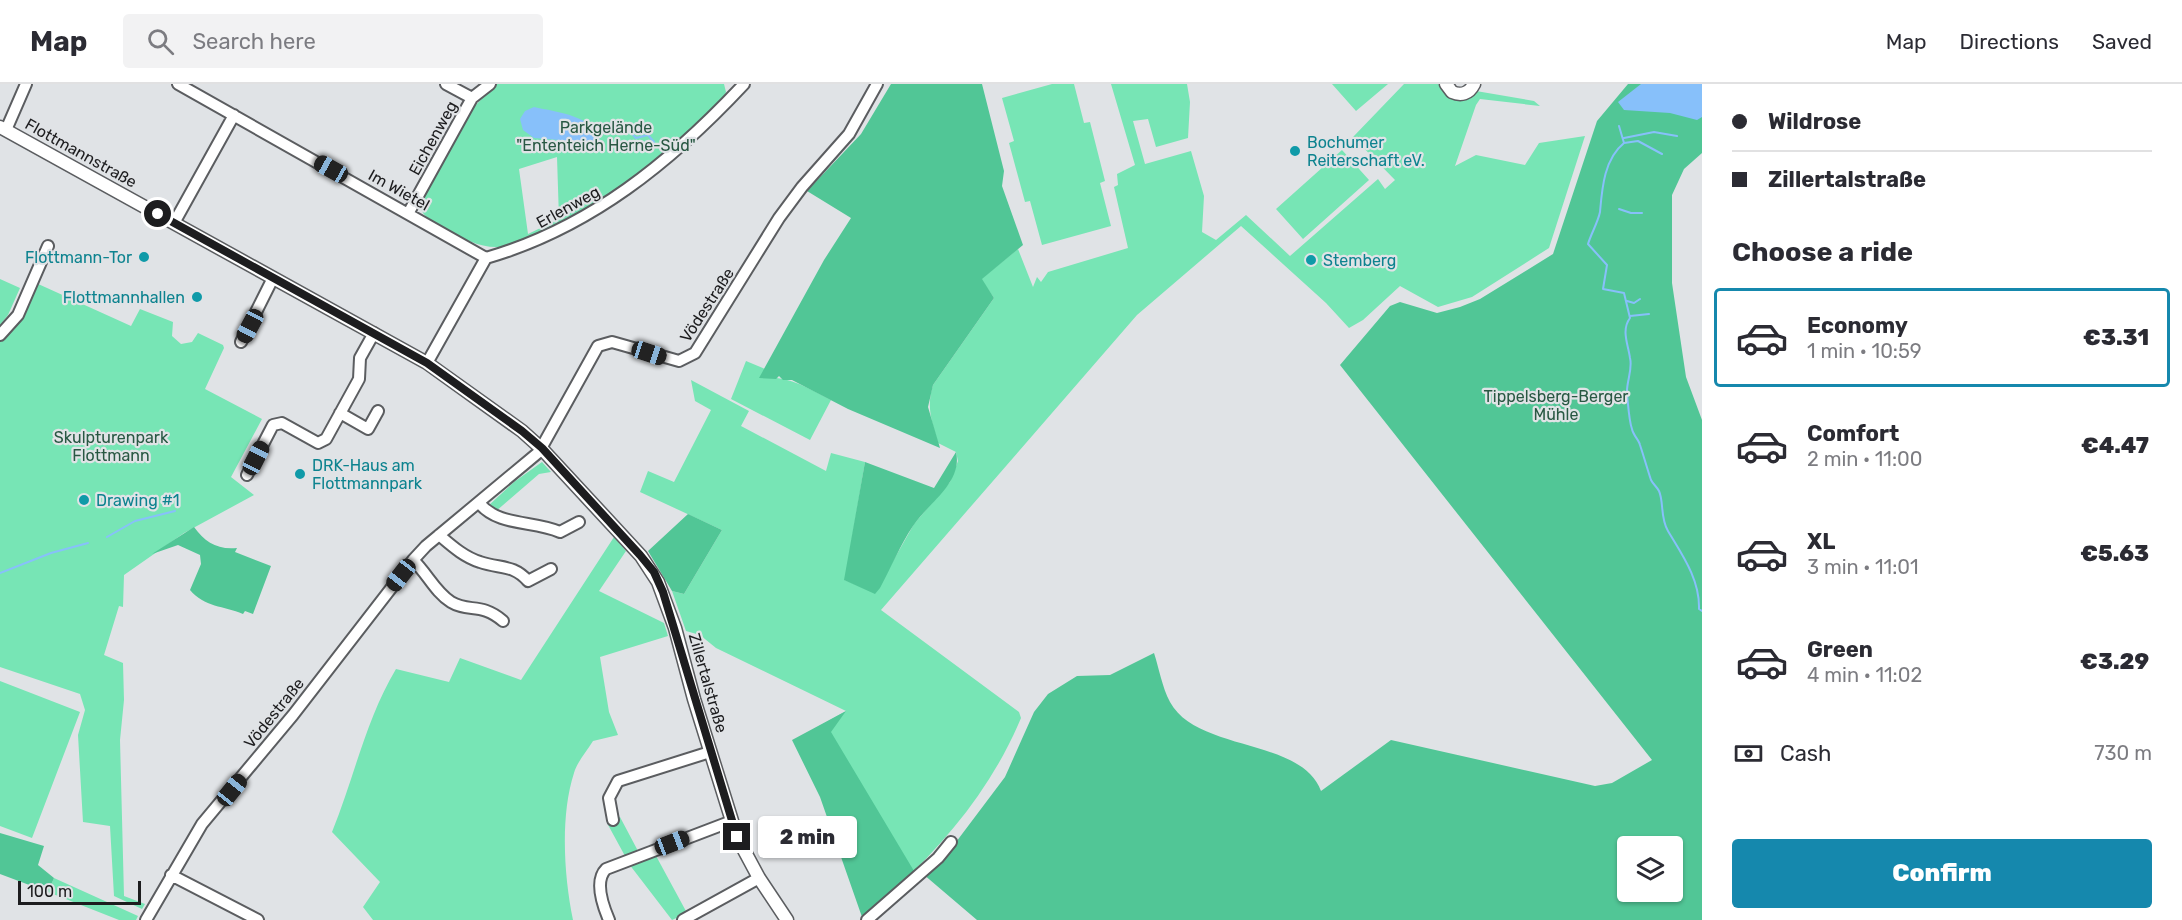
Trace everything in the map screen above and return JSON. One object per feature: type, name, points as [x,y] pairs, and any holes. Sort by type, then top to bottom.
[{"type":"street","points":[[3,128],[26,84]]},
{"type":"street","name":"Im Wietel","points":[[178,84],[409,212],[486,258]]},
{"type":"street","points":[[446,84],[472,98]]},
{"type":"street","name":"Eichenweg","points":[[409,212],[472,98],[490,84]]},
{"type":"street","name":"Vödestraße","points":[[146,920],[202,824],[293,715],[413,560],[542,448],[596,350],[602,344],[615,342],[672,360],[685,360],[695,353],[779,218],[802,187],[849,134],[877,84]]},
{"type":"street","points":[[1446,84],[1457,94],[1469,91],[1474,84]]},
{"type":"street","name":"Erlenweg","points":[[486,258],[541,240],[619,196],[674,153],[736,87]]},
{"type":"street","points":[[174,223],[234,115]]},
{"type":"street","name":"Flottmannstraße","points":[[3,128],[427,363],[542,448]]},
{"type":"street","points":[[0,336],[18,315],[48,246]]},
{"type":"street","points":[[427,363],[486,258]]},
{"type":"street","points":[[241,342],[273,278]]},
{"type":"street","points":[[247,476],[273,424],[282,423],[318,443],[326,439],[359,379],[360,358],[374,333]]},
{"type":"street","points":[[340,413],[368,429],[378,411]]},
{"type":"street","name":"Zillertalstraße","points":[[542,448],[654,572],[675,628],[732,821],[759,879],[787,920]]},
{"type":"street","points":[[478,503],[488,513],[499,518],[560,532],[579,522]]},
{"type":"street","points":[[440,535],[463,554],[480,562],[519,570],[528,581],[551,569]]},
{"type":"street","points":[[413,560],[444,597],[454,604],[490,610],[503,621]]},
{"type":"street","points":[[613,820],[609,798],[618,781],[710,752]]},
{"type":"street","points":[[609,920],[600,887],[600,877],[606,869],[732,821]]},
{"type":"street","points":[[867,920],[938,858],[951,842]]},
{"type":"street","points":[[171,875],[258,920]]},
{"type":"street","points":[[682,920],[759,879]]},
{"type":"green space","name":"Parkgelände \"Ententeich Herne-Süd\"","points":[[496,84],[724,84],[726,92],[718,105],[688,134],[610,196],[580,216],[551,231],[523,242],[499,247],[485,246],[460,237],[430,220],[419,204],[470,111]],"holes":[[[557,157],[559,219],[528,234],[519,169]]]},
{"type":"green space","points":[[891,84],[982,84],[1004,171],[1002,186],[1023,245],[982,279],[994,298],[933,385],[928,407],[940,448],[848,409],[792,380],[783,380],[779,376],[776,379],[759,378],[824,260],[851,218],[807,191],[861,134]]},
{"type":"green space","points":[[1052,84],[1074,84],[1084,123],[1090,122],[1105,181],[1100,183],[1111,226],[1042,245],[1030,201],[1025,202],[1009,143],[1014,141],[1002,98]]},
{"type":"green space","points":[[1111,84],[1187,84],[1190,102],[1188,138],[1156,147],[1148,119],[1133,121],[1145,164],[1191,151],[1204,196],[1202,232],[1216,240],[1246,215],[1290,256],[1378,179],[1385,189],[1395,180],[1353,137],[1404,84],[1438,84],[1459,100],[1476,91],[1534,101],[1540,106],[1480,99],[1455,166],[1476,155],[1525,165],[1539,143],[1585,136],[1549,248],[1472,297],[1438,307],[1400,286],[1363,320],[1349,328],[1326,303],[1241,226],[1137,315],[881,610],[1019,712],[1021,718],[998,765],[969,808],[935,849],[898,886],[814,729],[846,711],[716,648],[700,635],[686,631],[672,591],[684,594],[722,530],[640,492],[648,471],[674,482],[711,410],[695,401],[691,380],[749,411],[741,426],[826,471],[831,453],[865,462],[845,580],[875,593],[914,524],[950,482],[958,461],[956,452],[938,443],[930,400],[933,385],[994,298],[981,279],[1018,249],[1033,287],[1037,277],[1041,282],[1048,272],[1128,248],[1114,187],[1118,185],[1117,174],[1135,165]]},
{"type":"green space","points":[[1332,84],[1388,84],[1356,111]]},
{"type":"green space","name":"Tippelsberg-Berger Mühle","points":[[1628,84],[1702,84],[1702,153],[1684,169],[1672,195],[1672,283],[1686,377],[1702,420],[1702,920],[977,920],[923,874],[941,862],[1005,777],[1034,712],[1048,694],[1077,676],[1110,675],[1154,653],[1167,696],[1183,718],[1202,730],[1293,762],[1310,774],[1321,791],[1391,740],[1595,786],[1612,783],[1652,760],[1340,365],[1390,306],[1400,302],[1437,313],[1460,307],[1480,299],[1553,254],[1597,121]]},
{"type":"green space","points":[[1342,150],[1369,180],[1303,239],[1276,209]]},
{"type":"green space","points":[[0,279],[20,288],[8,315],[0,325]]},
{"type":"green space","name":"Skulpturenpark Flottmann","points":[[36,283],[131,326],[140,309],[173,322],[172,336],[181,344],[192,342],[198,333],[223,345],[224,348],[205,389],[262,419],[231,477],[254,495],[184,533],[124,575],[123,607],[119,606],[104,655],[123,663],[124,700],[120,740],[124,896],[145,904],[142,909],[114,896],[110,826],[83,822],[78,735],[85,710],[80,694],[0,667],[0,340],[19,321]]},
{"type":"green space","points":[[746,361],[765,369],[760,378],[788,380],[831,400],[810,440],[731,399]]},
{"type":"green space","points":[[956,452],[957,463],[949,483],[913,526],[875,594],[844,580],[865,462],[934,488]]},
{"type":"green space","points":[[542,462],[551,472],[539,474],[495,512],[488,506],[514,482]]},
{"type":"green space","points":[[688,514],[722,530],[684,594],[672,591],[648,551]]},
{"type":"green space","points":[[194,527],[212,544],[223,548],[237,548],[235,552],[271,566],[253,614],[245,611],[243,614],[208,603],[190,590],[201,564],[200,555],[178,545],[152,554]]},
{"type":"green space","points":[[614,537],[626,551],[599,591],[664,623],[668,636],[600,657],[609,712],[618,735],[593,741],[574,773],[565,827],[567,885],[573,920],[373,920],[363,907],[380,882],[332,832],[368,728],[396,669],[449,682],[460,658],[521,680]]},
{"type":"green space","points":[[0,681],[80,712],[32,838],[0,826]]},
{"type":"green space","points":[[846,711],[831,732],[914,871],[862,917],[820,797],[792,740]]},
{"type":"green space","points":[[620,817],[638,851],[625,856],[607,823]]},
{"type":"green space","points":[[0,833],[44,846],[38,865],[54,878],[48,892],[0,874]]},
{"type":"green space","points":[[655,854],[687,913],[672,920],[629,864]]},
{"type":"green space","points":[[54,878],[138,916],[136,920],[119,920],[48,892]]},
{"type":"water","points":[[1641,84],[1702,84],[1702,117],[1697,120],[1670,113],[1624,110],[1618,102]]},
{"type":"water","points":[[534,107],[584,121],[598,135],[600,144],[586,147],[559,140],[534,138],[523,130],[520,119],[525,111]]},
{"type":"waterway","points":[[597,132],[622,123],[636,138],[648,135],[654,142]]},
{"type":"waterway","points":[[1619,126],[1624,143],[1612,157],[1608,166],[1599,216],[1588,244],[1607,265],[1603,289],[1624,293],[1630,318],[1626,327],[1626,337],[1631,362],[1627,389],[1631,426],[1651,480],[1659,491],[1666,526],[1693,577],[1699,609],[1702,611]]},
{"type":"waterway","points":[[1624,138],[1654,132],[1677,136]]},
{"type":"waterway","points":[[1624,143],[1638,141],[1662,154]]},
{"type":"waterway","points":[[1619,209],[1631,213],[1642,213]]},
{"type":"waterway","points":[[1627,301],[1634,303],[1640,299]]},
{"type":"waterway","points":[[1630,316],[1649,314]]},
{"type":"waterway","points":[[107,537],[135,521],[175,511]]},
{"type":"waterway","points":[[0,573],[51,553],[88,543]]},
{"type":"place","name":"Bochumer Reiterschaft eV.","points":[[1295,151]]},
{"type":"place","name":"Flottmann-Tor","points":[[144,257]]},
{"type":"place","name":"Stemberg","points":[[1311,260]]},
{"type":"place","name":"Flottmannhallen","points":[[197,297]]},
{"type":"place","name":"DRK-Haus am Flottmannpark","points":[[300,474]]},
{"type":"place","name":"Drawing #1","points":[[84,500]]},
{"type":"route","points":[[158,214],[440,372],[542,448],[654,572],[675,628],[694,699],[737,837]]}]
